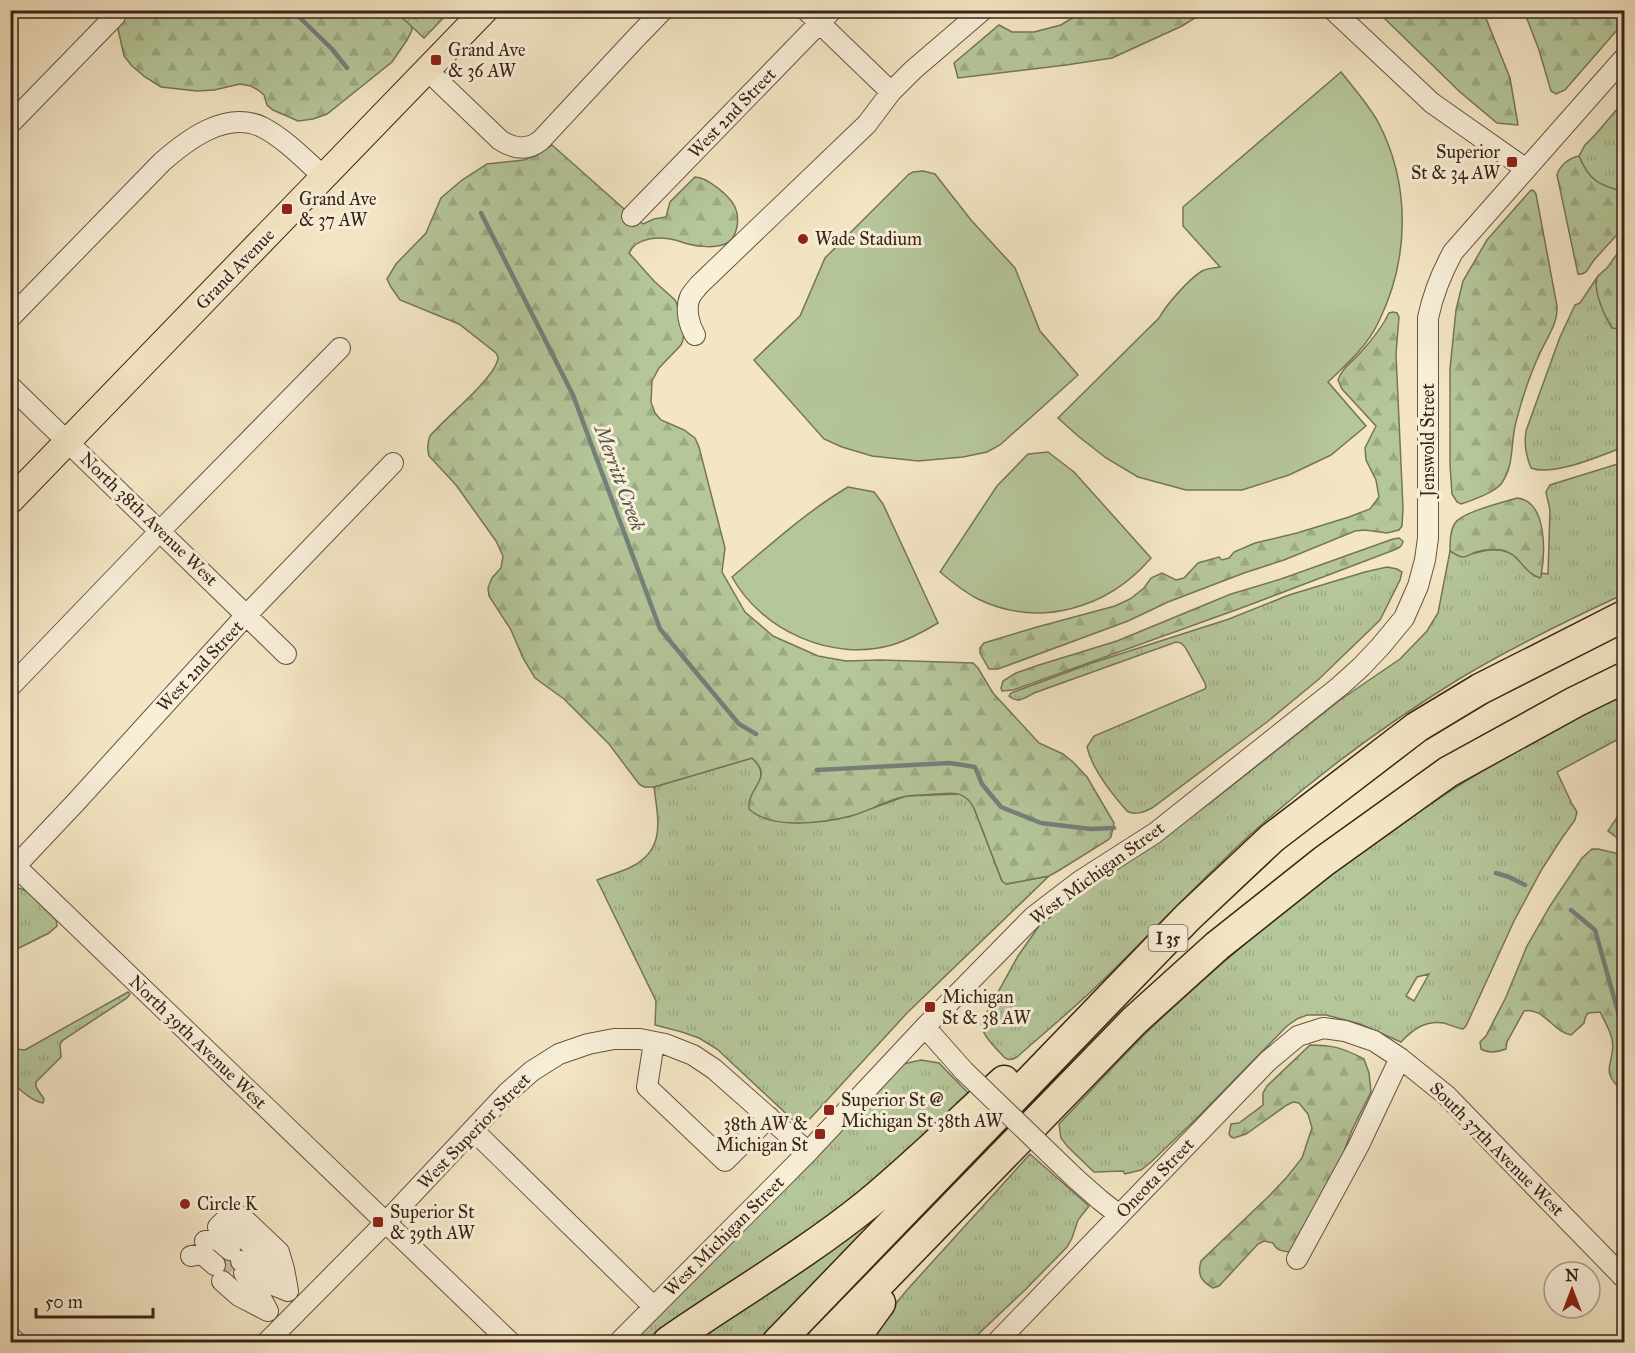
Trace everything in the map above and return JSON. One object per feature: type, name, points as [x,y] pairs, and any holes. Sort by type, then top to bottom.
[{"type":"highway","name":"I 35","points":[[777,1342],[1188,917],[1272,838],[1417,728],[1480,689],[1624,616]]},
{"type":"highway","name":"I 35","points":[[822,1342],[1134,1021],[1217,946],[1324,861],[1449,772],[1575,702],[1624,678]]},
{"type":"highway","points":[[668,1342],[801,1253],[867,1204],[1056,1034],[1114,993]]},
{"type":"highway","points":[[852,1342],[939,1221]]},
{"type":"main road","name":"Grand Avenue","points":[[10,501],[485,10]]},
{"type":"street","points":[[427,70],[500,140],[510,146],[526,147],[542,140],[663,10]]},
{"type":"street","points":[[695,335],[688,311],[689,298],[699,285],[867,124],[891,92],[913,70],[983,10]]},
{"type":"street","points":[[1333,10],[1432,103],[1526,169],[1624,58]]},
{"type":"street","points":[[819,15],[891,92]]},
{"type":"street","name":"West 2nd Street","points":[[632,216],[819,15]]},
{"type":"street","points":[[10,124],[115,16]]},
{"type":"street","points":[[10,318],[162,162],[188,141],[210,129],[236,122],[262,127],[279,138],[324,177]]},
{"type":"street","name":"Jenswold Street","points":[[1394,631],[1404,618],[1418,586],[1428,538],[1428,318],[1432,297],[1453,252],[1526,169]]},
{"type":"street","points":[[10,687],[340,348]]},
{"type":"street","name":"North 38th Avenue West","points":[[10,386],[286,654]]},
{"type":"street","name":"West 2nd Street","points":[[12,866],[393,463]]},
{"type":"street","name":"West Michigan Street","points":[[619,1342],[808,1152],[925,1027],[1033,917],[1080,881],[1155,833],[1340,686],[1394,631]]},
{"type":"street","name":"North 39th Avenue West","points":[[12,866],[510,1342]]},
{"type":"street","points":[[925,1027],[964,1071],[1075,1178],[1119,1215]]},
{"type":"street","name":"South 37th Avenue West","points":[[1323,1028],[1345,1031],[1374,1041],[1400,1058],[1446,1095],[1624,1278]]},
{"type":"street","name":"Oneota Street","points":[[997,1342],[1268,1061],[1298,1036],[1323,1028]]},
{"type":"street","name":"West Superior Street","points":[[267,1342],[386,1222],[507,1093],[532,1071],[559,1054],[588,1044],[614,1039],[640,1039],[665,1044],[693,1055],[714,1069],[808,1152]]},
{"type":"street","points":[[654,1042],[647,1087],[725,1161],[769,1117]]},
{"type":"street","points":[[1297,1259],[1354,1155],[1400,1058]]},
{"type":"street","points":[[473,1130],[654,1307]]},
{"type":"street","points":[[225,1225],[232,1227],[267,1260],[288,1291],[228,1263],[202,1254],[201,1245],[225,1225]]},
{"type":"street","points":[[201,1245],[222,1233],[228,1263],[239,1296],[268,1311]]},
{"type":"street","points":[[10,1337],[16,1342]]},
{"type":"green space","points":[[410,10],[412,30],[392,62],[327,114],[298,121],[273,110],[267,105],[264,95],[251,86],[240,84],[197,91],[161,87],[145,77],[124,56],[118,29],[120,18],[118,11]]},
{"type":"green space","points":[[1081,10],[1206,11],[1182,26],[1112,58],[958,78],[954,63],[999,25],[1012,32],[1034,32],[1061,25]]},
{"type":"green space","points":[[395,11],[450,11],[424,38]]},
{"type":"green space","points":[[1377,11],[1483,11],[1510,78],[1518,125],[1497,123],[1460,92]]},
{"type":"green space","points":[[1524,11],[1624,11],[1624,22],[1565,90],[1556,94],[1551,91]]},
{"type":"green space","points":[[1341,72],[1377,120],[1396,169],[1401,195],[1401,247],[1389,298],[1368,339],[1328,382],[1366,426],[1331,455],[1289,475],[1242,490],[1186,490],[1138,477],[1106,458],[1058,418],[1159,318],[1191,280],[1204,270],[1220,267],[1183,226],[1183,207]]},
{"type":"green space","points":[[1624,101],[1624,192],[1601,184],[1591,177],[1579,156],[1585,145]]},
{"type":"green space","points":[[552,145],[643,224],[666,217],[670,202],[695,177],[706,180],[718,188],[735,207],[737,228],[733,238],[725,244],[702,246],[656,238],[637,244],[629,253],[675,300],[680,311],[684,331],[683,340],[659,368],[652,381],[651,402],[655,413],[661,420],[684,430],[695,438],[725,548],[722,572],[745,612],[773,636],[818,656],[846,661],[973,663],[993,693],[1039,743],[1063,754],[1087,777],[1114,823],[1111,837],[1108,840],[1049,876],[1006,884],[1002,881],[974,808],[962,795],[947,793],[907,796],[851,816],[827,821],[798,823],[770,820],[749,809],[750,800],[761,774],[761,769],[752,758],[654,787],[644,787],[639,784],[609,744],[564,699],[535,678],[511,630],[489,596],[488,588],[492,578],[501,568],[503,556],[496,541],[456,485],[429,456],[428,450],[430,436],[486,379],[498,361],[498,357],[459,324],[400,300],[387,279],[396,264],[426,233],[441,198],[462,180],[487,164],[524,160]]},
{"type":"green space","points":[[1579,156],[1591,177],[1596,181],[1624,192],[1624,227],[1582,274],[1578,274],[1557,175],[1565,162]]},
{"type":"green space","points":[[923,171],[935,174],[971,220],[1015,268],[1040,331],[1078,375],[1000,445],[987,452],[963,457],[918,461],[872,456],[824,439],[754,360],[800,316],[825,258],[909,174]]},
{"type":"green space","points":[[1531,190],[1536,194],[1557,306],[1556,318],[1534,366],[1524,395],[1514,430],[1510,462],[1505,477],[1494,490],[1461,504],[1452,494],[1450,465],[1450,369],[1456,310],[1463,281],[1487,240]]},
{"type":"green space","points":[[1624,245],[1624,328],[1620,329],[1612,328],[1609,323],[1600,304],[1596,283],[1597,278]]},
{"type":"green space","points":[[1598,276],[1596,284],[1620,329],[1624,328],[1624,447],[1591,460],[1552,470],[1531,468],[1526,450],[1526,431],[1560,337],[1575,305],[1580,303]]},
{"type":"green space","points":[[1393,312],[1399,317],[1396,354],[1403,508],[1402,526],[1399,530],[1387,533],[1355,531],[1284,560],[1168,602],[1128,621],[998,669],[989,669],[980,653],[980,648],[984,643],[1115,606],[1130,599],[1144,588],[1151,578],[1162,573],[1176,580],[1184,578],[1198,563],[1219,557],[1222,560],[1229,558],[1234,552],[1255,543],[1297,533],[1370,509],[1379,497],[1376,480],[1366,460],[1365,448],[1376,426],[1342,389],[1338,380],[1376,334],[1389,313]]},
{"type":"green space","points":[[1048,452],[1074,472],[1151,558],[1115,590],[1094,601],[1049,612],[1025,612],[1001,608],[978,599],[940,572],[997,486],[1028,454]]},
{"type":"green space","points":[[1624,462],[1624,594],[1540,634],[1479,667],[1351,752],[1251,834],[1099,984],[1017,1057],[1007,1059],[993,1046],[981,1023],[1018,956],[1039,926],[1075,897],[1210,803],[1340,700],[1400,659],[1427,631],[1438,613],[1450,551],[1464,555],[1501,550],[1517,557],[1534,576],[1541,576],[1542,573],[1548,574],[1550,510],[1546,492],[1550,485]]},
{"type":"green space","points":[[848,487],[874,492],[883,504],[938,623],[915,636],[892,645],[869,649],[846,649],[801,638],[780,627],[761,613],[732,577],[803,518]]},
{"type":"green space","points":[[1517,498],[1527,501],[1539,518],[1543,543],[1540,578],[1529,572],[1513,555],[1507,552],[1485,550],[1463,557],[1450,551],[1452,529],[1459,519],[1484,508]]},
{"type":"green space","points":[[1399,538],[1403,541],[1402,544],[1394,550],[1244,607],[1013,690],[1002,691],[1003,681],[1016,673],[1117,641],[1231,594]]},
{"type":"green space","points":[[1387,567],[1402,572],[1380,620],[1319,679],[1267,722],[1152,808],[1143,812],[1127,811],[1098,772],[1087,747],[1094,736],[1205,689],[1205,683],[1181,643],[1176,642],[1022,699],[1015,700],[1009,696],[1011,693],[1092,663],[1229,619],[1289,595]]},
{"type":"green space","points":[[1624,695],[1624,736],[1557,772],[1577,812],[1575,820],[1542,869],[1514,921],[1463,1029],[1437,1022],[1426,1024],[1415,1029],[1401,1042],[1360,1024],[1326,1015],[1307,1015],[1287,1026],[1196,1119],[1141,1170],[1125,1174],[1123,1171],[1094,1172],[1068,1147],[1061,1138],[1059,1124],[1164,1016],[1290,907],[1379,839],[1471,778],[1519,749]],"holes":[[[1429,974],[1414,1001],[1406,996],[1417,977]]]},
{"type":"green space","points":[[752,758],[760,769],[760,782],[784,822],[798,823],[848,817],[906,796],[960,794],[969,798],[974,808],[1002,881],[1007,884],[1049,876],[907,1013],[807,1122],[793,1120],[717,1049],[699,1038],[655,1025],[656,1001],[597,880],[633,866],[651,851],[655,842],[658,821],[654,787]]},
{"type":"green space","points":[[1624,807],[1624,840],[1608,831]]},
{"type":"green space","points":[[1592,849],[1624,855],[1624,1092],[1611,1078],[1609,1072],[1613,1048],[1612,1039],[1600,1012],[1588,1013],[1584,1023],[1571,1035],[1543,1016],[1524,1011],[1507,1042],[1506,1049],[1487,1052],[1481,1049],[1480,1042],[1486,1036],[1506,997],[1527,946],[1550,906],[1582,858]]},
{"type":"green space","points":[[18,888],[27,891],[56,920],[57,926],[49,933],[11,952],[11,890]]},
{"type":"green space","points":[[128,992],[130,994],[127,998],[63,1040],[60,1044],[61,1057],[36,1082],[36,1087],[44,1099],[43,1103],[30,1097],[11,1082],[11,1045],[15,1049],[25,1050]]},
{"type":"green space","points":[[1310,1045],[1338,1048],[1364,1059],[1369,1073],[1371,1092],[1352,1130],[1331,1186],[1290,1252],[1280,1250],[1273,1243],[1264,1241],[1258,1244],[1219,1286],[1213,1288],[1201,1277],[1201,1261],[1287,1177],[1302,1158],[1312,1128],[1308,1114],[1299,1103],[1293,1102],[1246,1134],[1231,1137],[1229,1134],[1231,1124],[1239,1123],[1263,1105],[1263,1093],[1267,1086]]},
{"type":"green space","points":[[921,1060],[939,1063],[975,1100],[876,1189],[654,1342],[633,1342],[903,1064]]},
{"type":"green space","points":[[1030,1154],[1089,1206],[1078,1220],[1067,1247],[970,1342],[864,1342],[907,1290]]},
{"type":"green space","points":[[893,1202],[756,1342],[680,1342]]},
{"type":"waterway","name":"Merritt Creek","points":[[292,10],[332,49],[347,68]]},
{"type":"waterway","name":"Merritt Creek","points":[[481,213],[573,395],[660,629],[739,724],[756,734]]},
{"type":"waterway","name":"Merritt Creek","points":[[817,770],[950,763],[975,767],[982,784],[1001,807],[1041,823],[1091,829],[1114,828]]},
{"type":"waterway","name":"Merritt Creek","points":[[1496,873],[1525,885]]},
{"type":"waterway","name":"Merritt Creek","points":[[1571,910],[1595,930],[1624,1033]]},
{"type":"tunnel","points":[[220,1261],[231,1272]]},
{"type":"place","name":"Grand Ave & 36 AW","points":[[436,60]]},
{"type":"place","name":"Superior St & 34 AW","points":[[1512,162]]},
{"type":"place","name":"Grand Ave & 37 AW","points":[[287,209]]},
{"type":"place","name":"Wade Stadium","points":[[803,239]]},
{"type":"place","name":"Michigan St & 38 AW","points":[[930,1007]]},
{"type":"place","name":"Superior St @ Michigan St 38th AW","points":[[829,1110]]},
{"type":"place","name":"38th AW & Michigan St","points":[[820,1134]]},
{"type":"place","name":"Circle K","points":[[185,1204]]},
{"type":"place","name":"Superior St & 39th AW","points":[[378,1222]]}]
